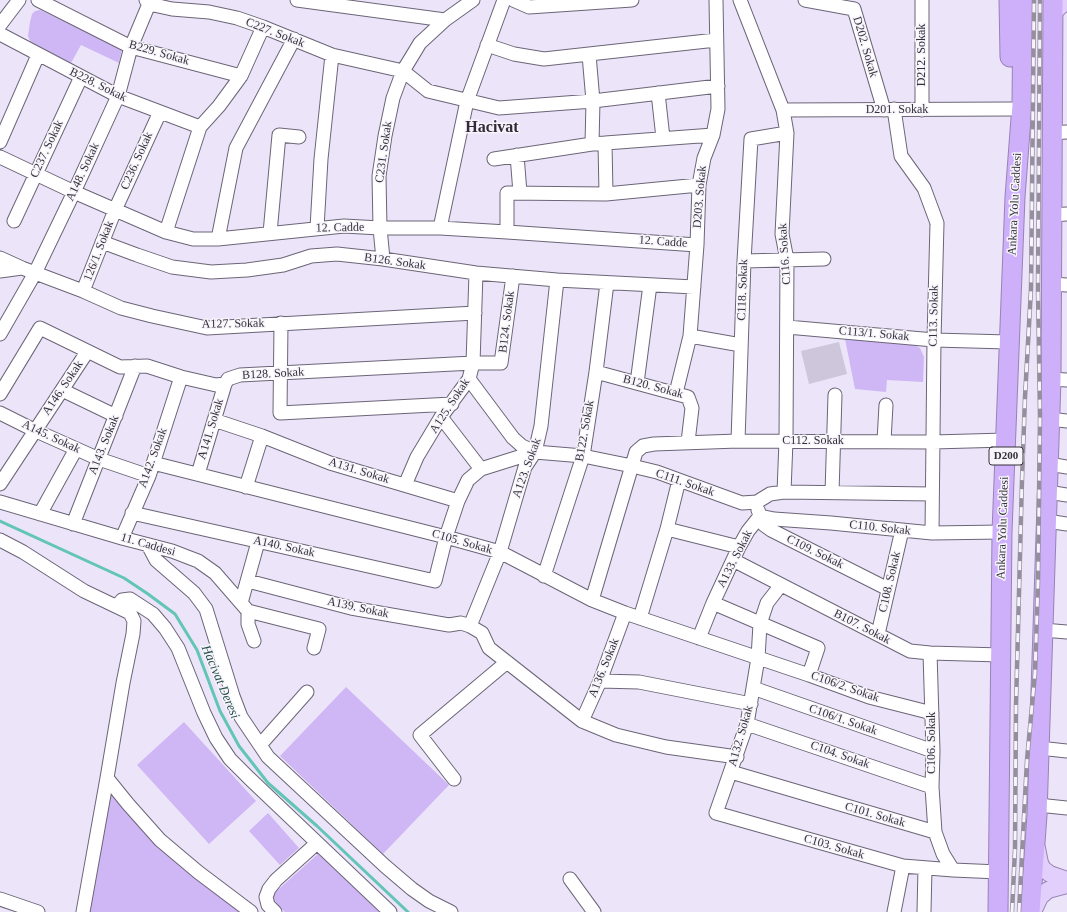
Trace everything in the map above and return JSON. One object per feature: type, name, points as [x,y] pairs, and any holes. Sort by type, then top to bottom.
[{"type":"highway","points":[[1009,0],[1015,197]]},
{"type":"highway","name":"Ankara Yolu Caddesi","points":[[998,912],[1002,532],[1008,342],[1015,197],[1022,105],[1023,0]]},
{"type":"highway","points":[[1030,912],[1038,804],[1048,464],[1058,420],[1059,380],[1059,132],[1052,7]]},
{"type":"main road","points":[[1052,7],[1067,0]]},
{"type":"main road","points":[[1036,837],[1038,856],[1043,869],[1050,874],[1067,880]]},
{"type":"main road","points":[[1033,912],[1040,896],[1048,890],[1067,885]]},
{"type":"street","points":[[0,25],[19,0]]},
{"type":"street","name":"B229. Sokak","points":[[38,0],[131,47],[240,76]]},
{"type":"street","points":[[297,0],[446,20]]},
{"type":"street","name":"C231. Sokak","points":[[383,260],[380,228],[379,176],[393,98],[403,71],[420,43],[446,20],[473,0]]},
{"type":"street","points":[[440,228],[467,101],[504,0]]},
{"type":"street","points":[[513,0],[529,7],[632,0]]},
{"type":"street","name":"D203. Sokak","points":[[676,393],[690,336],[697,244],[699,186],[704,158],[713,135],[718,109],[716,0]]},
{"type":"street","name":"C116. Sokak","points":[[740,0],[783,110],[787,133],[782,234],[787,260],[786,441],[784,492]]},
{"type":"street","name":"D202. Sokak","points":[[805,0],[854,9],[889,109]]},
{"type":"street","name":"D212. Sokak","points":[[922,0],[922,110]]},
{"type":"street","name":"A148. Sokak","points":[[0,334],[35,273],[118,96],[131,47],[147,2]]},
{"type":"street","name":"C227. Sokak","points":[[147,2],[172,9],[209,12],[237,18],[332,55],[403,71]]},
{"type":"street","points":[[166,232],[200,127],[219,106],[240,76],[263,27]]},
{"type":"street","name":"B228. Sokak","points":[[0,34],[118,96],[200,127]]},
{"type":"street","points":[[218,239],[236,148],[294,40]]},
{"type":"street","points":[[487,45],[514,54],[544,59],[716,40]]},
{"type":"street","points":[[0,142],[38,55]]},
{"type":"street","points":[[317,228],[321,158],[332,55]]},
{"type":"street","points":[[589,55],[598,144],[606,194]]},
{"type":"street","points":[[403,71],[428,91],[499,108],[593,101],[718,86]]},
{"type":"street","name":"C237. Sokak","points":[[14,221],[81,76]]},
{"type":"street","points":[[658,93],[663,138]]},
{"type":"street","name":"C113. Sokak","points":[[889,109],[901,156],[924,188],[937,223],[932,442],[932,533]]},
{"type":"street","name":"D201. Sokak","points":[[783,110],[1012,109]]},
{"type":"street","name":"C236. Sokak","points":[[115,210],[160,112]]},
{"type":"street","name":"C118. Sokak","points":[[738,441],[744,261],[751,139],[787,133]]},
{"type":"street","points":[[270,233],[279,134],[298,137]]},
{"type":"street","points":[[494,159],[598,144],[713,135]]},
{"type":"street","points":[[517,155],[520,193]]},
{"type":"street","name":"12. Cadde","points":[[0,157],[74,192],[166,232],[193,239],[218,239],[344,226],[380,228],[440,228],[697,244]]},
{"type":"street","points":[[507,232],[507,193],[606,194],[699,186]]},
{"type":"street","name":"126/1. Sokak","points":[[83,291],[115,210]]},
{"type":"street","name":"B126. Sokak","points":[[102,242],[172,266],[211,272],[248,270],[283,265],[311,256],[337,254],[476,273],[557,280],[694,287]]},
{"type":"street","points":[[0,258],[22,268]]},
{"type":"street","points":[[744,261],[824,259]]},
{"type":"street","name":"A127. Sokak","points":[[0,271],[22,268],[83,291],[121,308],[207,328],[475,313]]},
{"type":"street","name":"A125. Sokak","points":[[405,485],[417,457],[441,417],[469,380],[473,363],[476,273]]},
{"type":"street","name":"B124. Sokak","points":[[473,363],[501,363],[513,276]]},
{"type":"street","name":"A123. Sokak","points":[[470,626],[500,552],[525,467],[535,452],[541,426],[557,280]]},
{"type":"street","name":"B122. Sokak","points":[[544,576],[582,456],[596,372],[607,282]]},
{"type":"street","points":[[637,383],[650,285]]},
{"type":"street","points":[[281,323],[282,373],[280,413],[452,404]]},
{"type":"street","name":"C113/1. Sokak","points":[[787,327],[934,340],[1008,342]]},
{"type":"street","name":"B128. Sokak","points":[[0,394],[40,328],[86,352],[120,366],[147,366],[181,377],[216,385],[225,384],[228,379],[234,376],[473,363]]},
{"type":"street","points":[[690,336],[741,345]]},
{"type":"street","name":"A146. Sokak","points":[[0,484],[86,352]]},
{"type":"street","name":"A143. Sokak","points":[[73,524],[135,366]]},
{"type":"street","name":"B120. Sokak","points":[[596,372],[688,397],[692,408],[688,442]]},
{"type":"street","name":"A142. Sokak","points":[[122,538],[153,463],[181,377]]},
{"type":"street","name":"C111. Sokak","points":[[469,380],[513,438],[522,446],[535,452],[582,456],[632,466],[679,480],[742,503],[757,502],[770,494],[784,492],[932,494]]},
{"type":"street","name":"A141. Sokak","points":[[198,474],[225,384]]},
{"type":"street","points":[[62,390],[116,416]]},
{"type":"street","points":[[832,493],[835,395]]},
{"type":"street","points":[[884,441],[886,406]]},
{"type":"street","name":"A145. Sokak","points":[[0,412],[34,430],[98,459],[148,476]]},
{"type":"street","points":[[441,417],[481,468]]},
{"type":"street","name":"A131. Sokak","points":[[214,420],[262,436],[330,463],[458,501]]},
{"type":"street","points":[[246,487],[262,436]]},
{"type":"street","name":"C112. Sokak","points":[[592,600],[636,452],[643,446],[688,442],[738,441],[834,440],[932,442],[1006,440]]},
{"type":"street","points":[[40,514],[76,449]]},
{"type":"street","points":[[446,536],[458,501],[468,480],[481,468],[535,452]]},
{"type":"street","name":"C105. Sokak","points":[[153,463],[446,536],[500,552],[592,600],[625,613],[758,658]]},
{"type":"street","points":[[1048,464],[1067,467]]},
{"type":"street","points":[[640,618],[667,529],[679,480]]},
{"type":"street","points":[[1048,492],[1067,495]]},
{"type":"street","name":"11. Caddesi","points":[[0,502],[172,551],[198,561],[215,573],[244,607]]},
{"type":"street","name":"C109. Sokak","points":[[757,502],[760,516],[764,525],[771,530],[888,589]]},
{"type":"street","name":"A140. Sokak","points":[[132,513],[435,581],[446,536]]},
{"type":"street","name":"C110. Sokak","points":[[760,516],[774,519],[932,533],[1002,532]]},
{"type":"street","name":"A133. Sokak","points":[[699,638],[713,603],[739,547],[748,531],[760,516]]},
{"type":"street","points":[[1047,521],[1067,524]]},
{"type":"street","points":[[667,529],[739,547]]},
{"type":"street","name":"C108. Sokak","points":[[878,634],[902,530]]},
{"type":"street","points":[[0,540],[23,552],[84,591],[130,613],[134,621],[134,634],[123,683],[83,912]]},
{"type":"street","points":[[254,641],[244,607],[248,581],[258,542]]},
{"type":"street","points":[[148,545],[156,560],[194,593],[206,609],[241,717],[268,756],[385,866],[412,889],[429,901],[450,912]]},
{"type":"street","name":"B107. Sokak","points":[[733,560],[910,651],[930,654],[1001,655]]},
{"type":"street","name":"A139. Sokak","points":[[248,581],[351,608],[449,625],[461,623],[470,626]]},
{"type":"street","points":[[758,658],[760,624],[767,603],[781,584]]},
{"type":"street","points":[[117,606],[122,600],[130,599],[153,614],[165,628],[178,648],[204,713],[216,738],[230,759],[390,912]]},
{"type":"street","name":"A133. Sokak","points":[[713,603],[818,648],[809,675]]},
{"type":"street","points":[[244,607],[319,629],[314,648]]},
{"type":"street","name":"A136. Sokak","points":[[582,721],[600,681],[625,613]]},
{"type":"street","points":[[470,626],[482,634],[489,648],[582,721],[616,734],[666,747],[737,757]]},
{"type":"street","points":[[1043,630],[1067,632]]},
{"type":"street","name":"C106. Sokak","points":[[930,654],[932,787],[935,832]]},
{"type":"street","name":"C106/2. Sokak","points":[[758,658],[870,697],[932,714]]},
{"type":"street","name":"A132. Sokak","points":[[716,813],[737,757],[747,724],[758,658]]},
{"type":"street","points":[[454,779],[420,735],[507,662]]},
{"type":"street","points":[[600,681],[639,682],[751,704]]},
{"type":"street","name":"C106/1. Sokak","points":[[753,688],[932,751]]},
{"type":"street","points":[[260,745],[307,692]]},
{"type":"street","name":"C104. Sokak","points":[[747,724],[932,787]]},
{"type":"street","points":[[1040,748],[1067,751]]},
{"type":"street","name":"C101. Sokak","points":[[731,772],[935,832]]},
{"type":"street","points":[[107,778],[160,840],[198,872],[251,912]]},
{"type":"street","points":[[1038,804],[1067,808]]},
{"type":"street","name":"C103. Sokak","points":[[716,813],[903,866],[953,870]]},
{"type":"street","points":[[935,832],[943,854],[953,870],[999,872]]},
{"type":"street","points":[[275,912],[268,905],[266,897],[269,890],[276,880],[317,843]]},
{"type":"street","points":[[894,912],[903,866]]},
{"type":"street","points":[[924,912],[925,868]]},
{"type":"street","points":[[570,879],[594,912]]},
{"type":"street","points":[[0,899],[38,912]]},
{"type":"shaded area","points":[[40,10],[122,49],[119,63],[81,45],[71,63],[35,45],[30,41],[28,36],[30,22],[32,14],[35,11]]},
{"type":"shaded area","points":[[845,339],[908,342],[920,348],[924,357],[923,382],[887,380],[886,392],[855,389]]},
{"type":"shaded area","points":[[346,687],[449,785],[383,854],[280,756]]},
{"type":"shaded area","points":[[184,722],[256,801],[209,844],[137,765]]},
{"type":"shaded area","points":[[109,787],[248,912],[88,912]]},
{"type":"shaded area","points":[[268,813],[299,848],[280,865],[249,831]]},
{"type":"shaded area","points":[[319,853],[382,912],[285,912],[274,903],[271,896]]},
{"type":"building","points":[[839,342],[847,374],[809,384],[801,351]]},
{"type":"waterway","name":"Hacivat Deresi","points":[[0,521],[124,578],[175,614],[197,650],[220,711],[239,746],[268,783],[317,826],[408,912]]},
{"type":"railway","points":[[1012,912],[1015,849],[1016,705],[1022,480],[1031,289],[1034,0]]},
{"type":"railway","points":[[1019,912],[1027,760],[1035,673],[1038,582],[1040,417],[1038,289],[1040,0]]},
{"type":"district","name":"Hacivat","points":[[492,128]]}]
